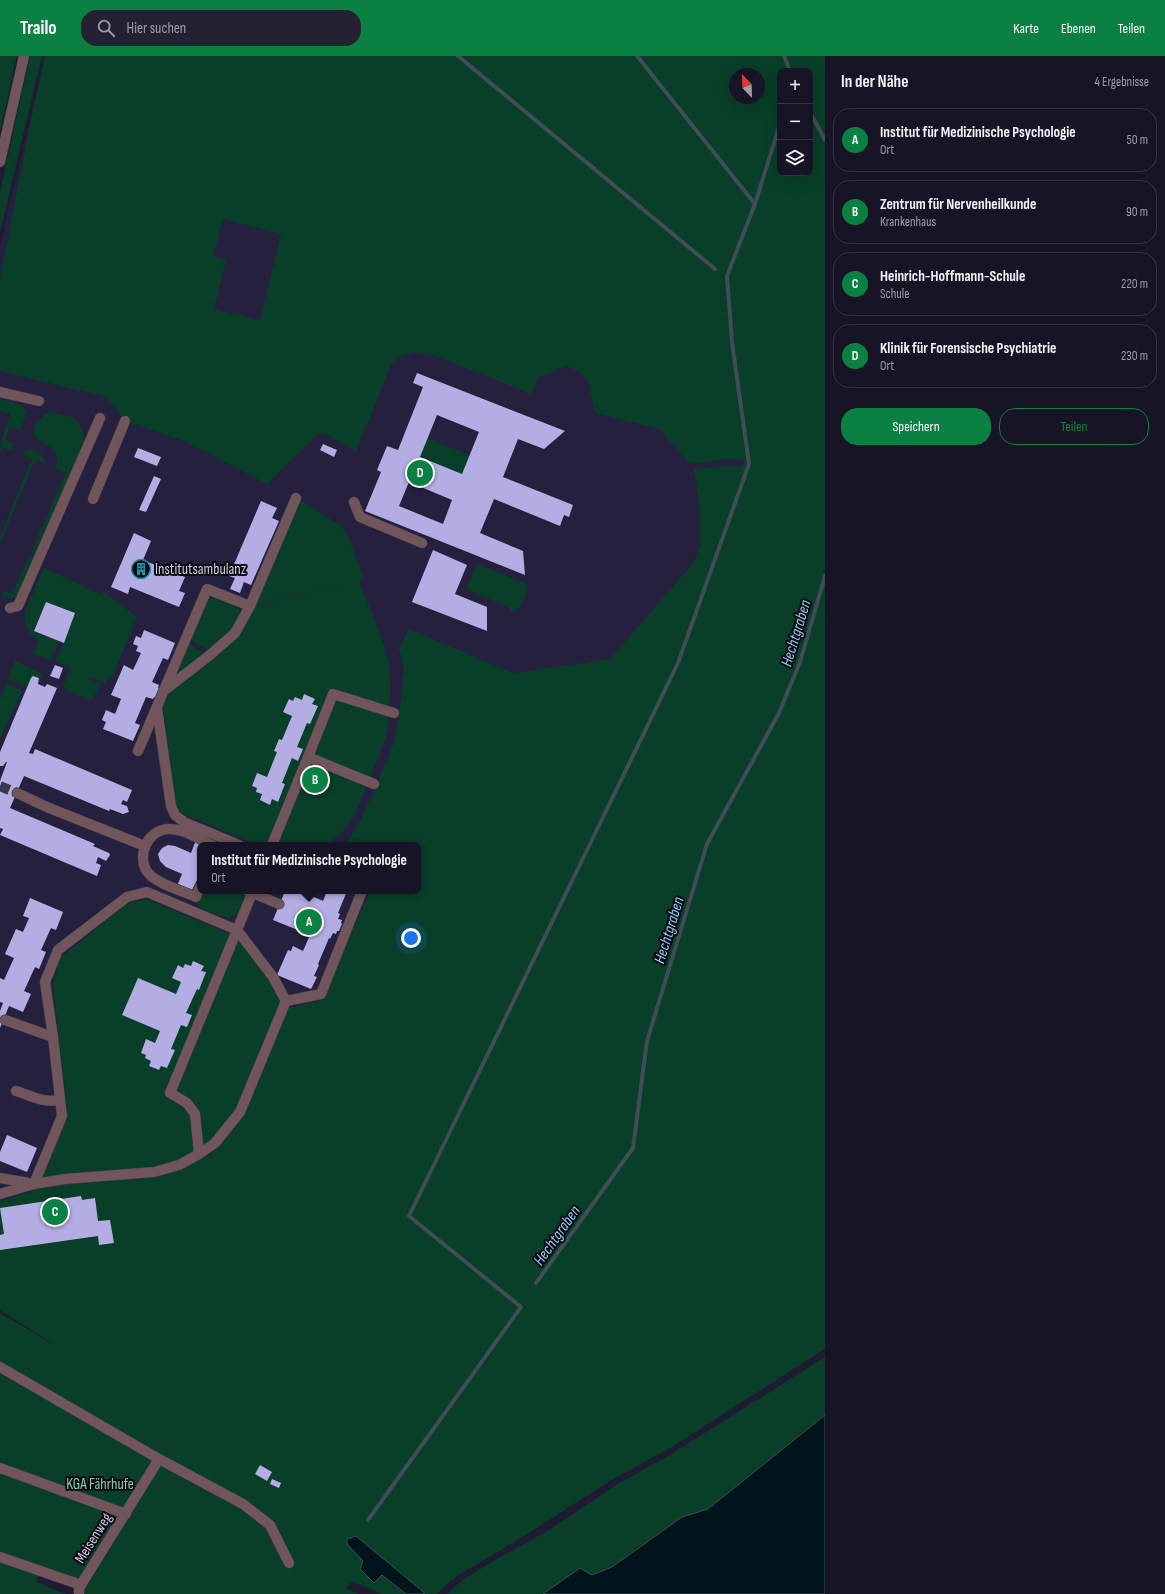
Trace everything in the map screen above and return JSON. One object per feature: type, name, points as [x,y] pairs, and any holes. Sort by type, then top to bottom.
[{"type":"street","points":[[0,162],[24,56]]},
{"type":"street","points":[[0,392],[39,401]]},
{"type":"street","points":[[10,608],[18,606],[100,418]]},
{"type":"street","points":[[94,499],[124,421]]},
{"type":"street","points":[[165,690],[210,655],[235,633],[250,606],[296,498]]},
{"type":"street","points":[[354,502],[360,517],[422,543]]},
{"type":"street","points":[[138,751],[207,589],[250,606]]},
{"type":"street","points":[[273,842],[333,694],[394,713]]},
{"type":"street","points":[[158,707],[171,806],[175,816],[184,822],[232,842]]},
{"type":"street","points":[[308,756],[374,784]]},
{"type":"street","points":[[17,792],[49,808],[145,846]]},
{"type":"street","points":[[197,894],[196,897],[158,881],[144,866],[143,856],[145,846],[150,838],[158,832],[168,829],[180,831],[205,842]]},
{"type":"street","points":[[34,1184],[62,1116],[45,982],[58,950],[127,897],[147,892],[237,930],[273,977],[286,1002]]},
{"type":"street","points":[[199,1154],[195,1114],[187,1103],[170,1093],[250,894]]},
{"type":"street","points":[[256,894],[279,904]]},
{"type":"street","points":[[286,1002],[321,994],[361,894]]},
{"type":"street","points":[[0,1194],[34,1184],[65,1179],[154,1172],[179,1165],[199,1154],[214,1143],[240,1112],[286,1002]]},
{"type":"street","points":[[5,1020],[53,1037]]},
{"type":"street","points":[[16,1091],[35,1099],[50,1102],[60,1100]]},
{"type":"street","points":[[0,1178],[34,1184]]},
{"type":"street","points":[[0,1366],[160,1459],[243,1504],[270,1525],[289,1563]]},
{"type":"street","name":"Meisenweg","points":[[80,1589],[160,1459]]},
{"type":"street","points":[[0,1468],[126,1514]]},
{"type":"street","points":[[0,1557],[80,1589]]},
{"type":"shaded area","points":[[34,105],[310,159],[744,460],[651,733],[0,1306],[0,245]]},
{"type":"green space","points":[[0,56],[17,56],[0,131]]},
{"type":"green space","points":[[30,56],[42,56],[0,232],[0,192]]},
{"type":"green space","name":"KGA Fährhufe","points":[[45,56],[825,56],[825,1349],[672,1447],[610,1481],[521,1538],[454,1578],[437,1594],[425,1594],[356,1536],[382,1575],[406,1594],[382,1594],[352,1581],[346,1589],[360,1594],[83,1594],[79,1588],[38,1576],[36,1582],[66,1594],[0,1594],[0,1313],[60,1348],[0,1310],[0,1201],[34,1191],[63,1123],[67,1107],[53,985],[60,958],[127,904],[146,899],[237,937],[272,984],[286,1008],[321,1000],[369,894],[421,894],[421,842],[348,842],[361,819],[374,791],[394,742],[399,716],[404,669],[399,648],[409,629],[513,673],[610,659],[694,562],[700,545],[700,509],[694,469],[728,466],[742,467],[744,460],[728,459],[689,464],[660,429],[594,413],[589,383],[581,373],[566,366],[539,377],[531,394],[439,357],[417,352],[402,355],[391,365],[356,451],[328,435],[318,434],[267,484],[184,441],[125,421],[107,397],[0,371],[0,277]],"holes":[[[223,219],[281,234],[260,320],[214,309],[226,260],[213,256]]]},
{"type":"green space","points":[[0,399],[22,405],[27,412],[20,430],[10,427],[5,440],[14,444],[11,450],[3,447],[0,453],[1,443],[10,414],[0,411]]},
{"type":"green space","points":[[50,412],[72,417],[79,423],[84,436],[71,474],[37,555],[31,552],[66,472],[55,468],[57,456],[55,452],[35,435],[34,427],[36,423]]},
{"type":"green space","points":[[427,438],[470,455],[462,474],[420,457]]},
{"type":"green space","points":[[28,450],[40,453],[43,457],[44,463],[35,460],[0,541],[0,536],[32,459],[23,455],[24,452]]},
{"type":"green space","points":[[296,498],[340,525],[347,534],[364,578],[359,580],[385,648],[389,665],[390,689],[386,737],[377,761],[355,814],[341,834],[329,842],[251,842],[181,813],[175,803],[163,706],[170,691],[212,658],[253,606],[355,582],[250,606]]},
{"type":"green space","points":[[29,556],[36,558],[17,597],[8,599],[2,597],[4,591],[12,594]]},
{"type":"green space","points":[[477,564],[529,585],[521,606],[511,612],[508,607],[466,589]]},
{"type":"green space","points":[[44,568],[100,594],[103,591],[137,617],[112,678],[108,677],[105,683],[90,677],[90,681],[100,684],[92,701],[64,689],[64,683],[71,668],[55,661],[64,643],[75,613],[46,602],[34,631],[59,641],[51,660],[33,654],[38,640],[31,634],[25,624],[25,611]]},
{"type":"green space","points":[[215,597],[235,604],[241,615],[235,631],[209,651],[191,640],[204,605],[207,600]]},
{"type":"green space","points":[[189,644],[206,654],[174,679]]},
{"type":"green space","points":[[15,661],[43,674],[40,681],[38,677],[33,676],[27,687],[8,679]]},
{"type":"green space","points":[[6,683],[22,691],[0,739],[0,699]]},
{"type":"green space","points":[[201,894],[244,895],[237,913],[233,916],[223,917],[211,913],[196,905]]},
{"type":"green space","points":[[825,1357],[825,1415],[708,1509],[682,1517],[612,1567],[592,1575],[580,1568],[543,1594],[447,1594],[460,1582],[478,1570],[552,1528],[616,1485],[668,1456]]},
{"type":"water","points":[[825,1415],[825,1594],[543,1594],[580,1568],[592,1575],[612,1567],[682,1517],[708,1509]]},
{"type":"water","points":[[356,1536],[425,1594],[406,1594],[382,1575],[374,1583],[360,1569],[363,1561],[347,1544],[347,1539]]},
{"type":"building","points":[[417,373],[565,431],[544,449],[518,439],[503,477],[573,505],[569,517],[564,515],[560,526],[494,499],[480,533],[523,551],[525,575],[365,511],[381,472],[377,470],[387,446],[398,450],[423,387],[413,383]],"holes":[[[437,415],[479,432],[462,474],[420,457]],[[409,482],[452,500],[443,524],[399,506]]]},
{"type":"building","points":[[323,444],[337,450],[334,457],[320,450]]},
{"type":"building","points":[[138,448],[161,457],[157,466],[134,457]]},
{"type":"building","points":[[154,476],[161,479],[146,512],[139,510]]},
{"type":"building","points":[[261,501],[277,508],[272,518],[279,521],[251,585],[244,582],[240,593],[230,589],[235,578],[229,576]]},
{"type":"building","name":"Institutsambulanz","points":[[134,533],[151,541],[143,560],[185,577],[179,591],[185,593],[179,607],[130,587],[128,594],[111,587]]},
{"type":"building","points":[[433,550],[467,565],[455,594],[487,607],[487,631],[412,602]]},
{"type":"building","points":[[46,602],[75,613],[64,643],[34,631]]},
{"type":"building","points":[[144,630],[175,643],[168,660],[163,658],[152,682],[159,685],[159,688],[155,698],[154,697],[153,699],[146,697],[135,723],[140,725],[133,741],[103,729],[106,722],[102,720],[106,710],[115,714],[121,699],[111,695],[124,665],[133,670],[141,653],[136,651],[138,646],[133,644],[136,636],[141,638]]},
{"type":"building","points":[[55,665],[63,668],[59,679],[50,676]]},
{"type":"building","points":[[33,676],[39,678],[38,684],[45,687],[47,684],[57,688],[29,753],[33,754],[35,749],[132,790],[127,802],[123,800],[121,804],[127,806],[129,812],[123,814],[110,809],[109,811],[24,776],[10,808],[95,844],[93,846],[109,853],[110,855],[106,861],[98,857],[96,863],[101,865],[97,876],[0,835],[3,829],[0,828],[0,781],[7,762],[3,766],[0,766],[0,752]]},
{"type":"building","points":[[304,694],[315,699],[312,704],[318,706],[310,724],[307,723],[297,747],[303,749],[298,761],[292,758],[282,783],[285,784],[278,802],[272,799],[270,805],[260,800],[262,794],[256,792],[257,788],[252,786],[257,773],[267,777],[277,752],[274,751],[279,739],[282,740],[292,716],[283,712],[289,699],[293,701],[295,697],[302,700]]},
{"type":"building","points":[[196,840],[200,842],[197,842],[197,880],[191,892],[177,886],[182,874],[166,867],[160,861],[158,854],[162,848],[168,845],[175,846],[191,853]]},
{"type":"building","points":[[284,894],[307,894],[323,901],[326,894],[346,894],[338,913],[340,914],[338,919],[342,920],[342,924],[339,931],[337,931],[336,934],[333,933],[330,939],[329,938],[318,964],[319,965],[314,976],[317,977],[311,989],[277,975],[288,950],[291,951],[293,946],[303,951],[310,935],[273,920]]},
{"type":"building","points":[[30,898],[63,912],[56,930],[51,928],[41,950],[46,952],[39,969],[35,967],[24,991],[31,994],[23,1012],[9,1006],[0,1028],[0,1011],[3,1003],[0,1002],[0,978],[4,980],[14,958],[5,954],[16,929],[23,932],[29,918],[23,916]]},
{"type":"building","points":[[193,961],[204,966],[201,971],[206,972],[199,990],[197,989],[186,1013],[192,1015],[187,1027],[181,1025],[171,1049],[175,1050],[167,1068],[161,1066],[159,1070],[149,1066],[151,1061],[145,1058],[146,1055],[141,1053],[146,1039],[155,1043],[160,1031],[122,1015],[138,978],[176,994],[181,982],[172,978],[178,965],[183,968],[185,964],[191,966]]},
{"type":"building","points":[[7,1135],[37,1148],[27,1172],[0,1161],[0,1152]]},
{"type":"building","points":[[81,1196],[82,1200],[95,1198],[98,1221],[110,1220],[114,1243],[99,1245],[98,1236],[0,1250],[0,1235],[4,1234],[0,1208]]},
{"type":"building","points":[[260,1465],[272,1472],[267,1481],[255,1474]]},
{"type":"building","points":[[272,1479],[281,1483],[279,1488],[270,1484]]},
{"type":"waterway","points":[[458,56],[715,269]]},
{"type":"waterway","points":[[637,56],[755,204]]},
{"type":"waterway","name":"Hechtgraben","points":[[784,56],[789,68]]},
{"type":"waterway","name":"Hechtgraben","points":[[813,118],[825,140]]},
{"type":"waterway","points":[[368,1520],[521,1307],[409,1216],[678,663],[749,464],[732,342],[727,276],[755,204],[777,134]]},
{"type":"waterway","name":"Hechtgraben","points":[[536,1283],[633,1148],[647,1041],[707,844],[779,713],[800,662],[825,576]]},
{"type":"tunnel","points":[[0,786],[17,793]]},
{"type":"place","name":"Klinik für Forensische Psychiatrie","points":[[420,473]]},
{"type":"place","name":"Institutsambulanz","points":[[141,569]]},
{"type":"place","name":"Zentrum für Nervenheilkunde","points":[[315,780]]},
{"type":"place","name":"Institut für Medizinische Psychologie","points":[[309,922]]},
{"type":"place","name":"Heinrich-Hoffmann-Schule","points":[[55,1212]]}]
